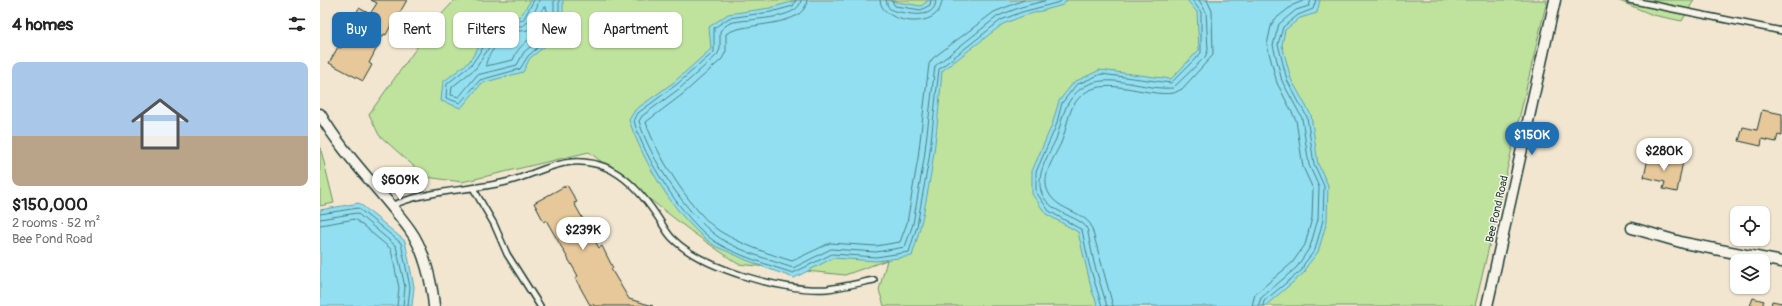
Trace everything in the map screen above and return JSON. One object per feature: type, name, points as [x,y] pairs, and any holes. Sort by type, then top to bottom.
[{"type":"street","name":"Bee Pond Road","points":[[1486,306],[1555,0]]},
{"type":"street","points":[[320,114],[337,140],[411,231],[424,261],[434,306]]},
{"type":"street","points":[[1632,228],[1684,243],[1782,262]]},
{"type":"lane","points":[[1629,0],[1782,31]]},
{"type":"lane","points":[[390,207],[408,198],[507,182],[556,164],[574,161],[595,164],[612,170],[631,184],[648,202],[672,238],[710,264],[740,275],[802,288],[827,289],[874,280]]},
{"type":"lane","points":[[473,188],[494,224],[507,254],[540,306]]},
{"type":"green space","points":[[455,0],[1547,0],[1475,306],[884,306],[879,290],[887,260],[845,275],[738,264],[692,232],[589,152],[462,182],[426,177],[379,135],[369,114],[416,48],[445,48],[445,12],[444,12]]},
{"type":"green space","points":[[1617,0],[1694,0],[1682,21],[1653,15]]},
{"type":"green space","points":[[320,146],[334,203],[320,206]]},
{"type":"water","points":[[531,0],[563,0],[563,12],[527,12],[527,48],[543,48],[530,58],[523,72],[482,83],[461,108],[441,101],[443,82],[469,62],[478,48],[519,48],[520,17]]},
{"type":"water","points":[[798,0],[885,0],[921,6],[929,0],[1067,0],[1063,5],[1023,16],[1003,24],[942,71],[938,118],[929,187],[919,233],[912,256],[876,261],[833,258],[794,278],[746,260],[714,245],[698,233],[673,204],[662,188],[635,137],[629,120],[635,110],[674,82],[711,49],[709,27],[728,14],[770,8]]},
{"type":"water","points":[[1187,0],[1320,0],[1317,13],[1300,18],[1285,30],[1282,45],[1291,79],[1311,115],[1318,164],[1328,185],[1327,221],[1318,252],[1307,266],[1305,272],[1265,306],[1098,306],[1092,291],[1078,232],[1046,214],[1032,194],[1032,171],[1052,125],[1059,101],[1074,82],[1100,70],[1171,79],[1199,50],[1197,12]]},
{"type":"water","points":[[359,203],[405,241],[414,287],[412,306],[320,306],[320,210]]},
{"type":"building","points":[[371,0],[407,0],[400,12],[389,12],[389,29],[381,40],[381,12],[371,12],[377,3]]},
{"type":"building","points":[[359,8],[366,12],[357,12]]},
{"type":"building","points":[[337,48],[377,48],[369,63],[372,65],[363,81],[329,63]]},
{"type":"building","points":[[1762,110],[1782,114],[1782,136],[1778,135],[1776,142],[1762,139],[1761,146],[1739,141],[1743,127],[1757,130]]},
{"type":"building","points":[[1649,154],[1663,157],[1661,165],[1668,166],[1669,158],[1683,161],[1677,192],[1663,189],[1665,182],[1644,177]]},
{"type":"building","points":[[567,185],[577,202],[574,203],[599,248],[602,246],[613,268],[611,269],[629,299],[653,306],[590,305],[575,278],[578,276],[546,220],[544,222],[534,203]]},
{"type":"building","points":[[1753,298],[1764,301],[1762,306],[1750,306]]},
{"type":"building","points":[[1772,301],[1782,303],[1782,306],[1771,306]]}]
